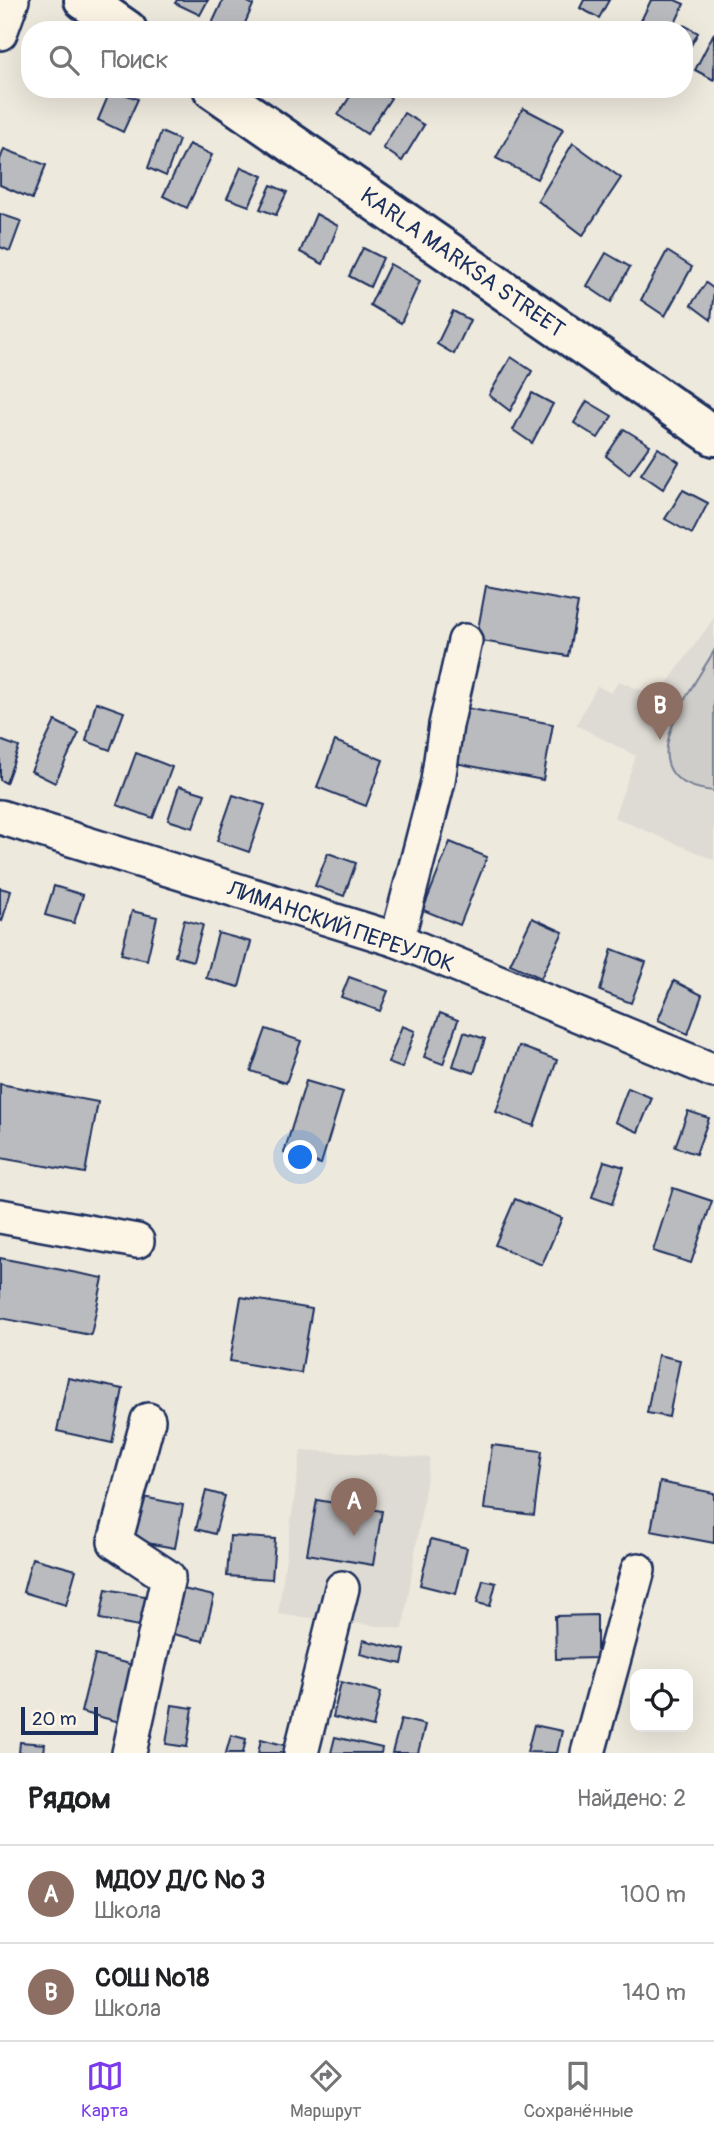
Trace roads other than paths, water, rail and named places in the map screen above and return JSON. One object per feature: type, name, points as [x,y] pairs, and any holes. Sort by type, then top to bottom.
[{"type":"main road","points":[[84,0],[114,21]]},
{"type":"main road","name":"KARLA MARKSA STREET","points":[[226,98],[714,436]]},
{"type":"street","points":[[0,33],[12,0]]},
{"type":"street","points":[[397,940],[438,781],[446,725],[465,641]]},
{"type":"street","name":"ЛИМАНСКИЙ ПЕРЕУЛОК","points":[[0,817],[397,940],[714,1071]]},
{"type":"street","points":[[0,1216],[137,1241]]},
{"type":"street","points":[[129,1753],[168,1577],[115,1542],[148,1420]]},
{"type":"street","points":[[588,1753],[638,1570]]},
{"type":"street","points":[[301,1753],[342,1588]]},
{"type":"place","name":"СОШ №18","points":[[660,740]]},
{"type":"place","name":"МДОУ Д/С № 3","points":[[354,1536]]}]
